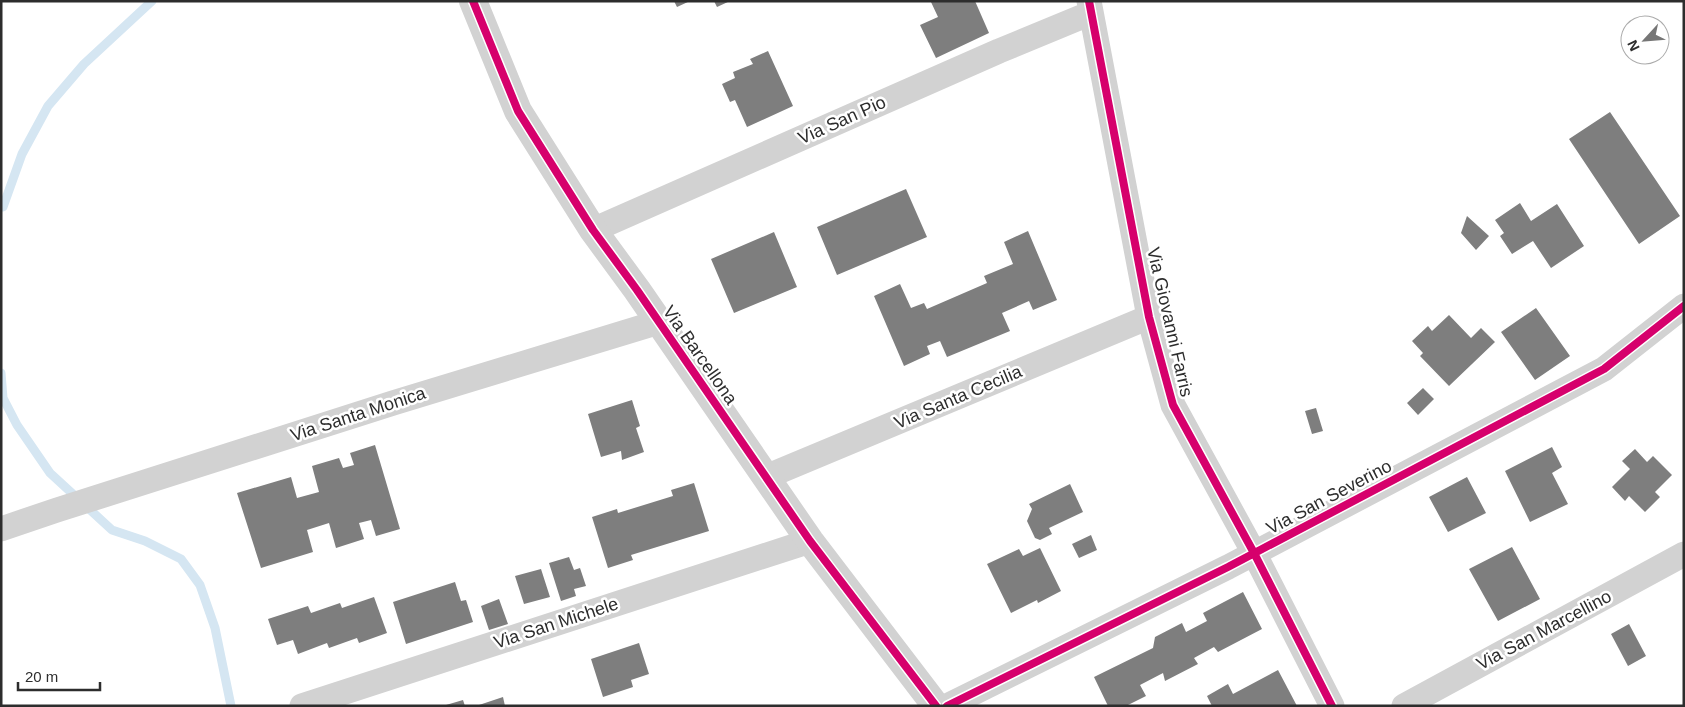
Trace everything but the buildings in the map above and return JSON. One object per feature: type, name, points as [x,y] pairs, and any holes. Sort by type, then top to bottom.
[{"type":"street","name":"Via Barcellona","points":[[473,1],[518,111],[593,230],[810,541],[936,706]]},
{"type":"street","name":"Via San Pio","points":[[593,230],[999,51],[1090,7]]},
{"type":"street","name":"Via Giovanni Farris","points":[[1090,7],[1149,317],[1173,405],[1254,553],[1332,706]]},
{"type":"street","name":"Via San Severino","points":[[947,706],[1254,553],[1604,369],[1684,306]]},
{"type":"street","name":"Via Santa Cecilia","points":[[766,478],[1149,317]]},
{"type":"street","name":"Via Santa Monica","points":[[1,529],[402,400],[659,322]]},
{"type":"street","name":"Via San Michele","points":[[302,706],[810,541]]},
{"type":"street","name":"Via San Marcellino","points":[[1404,706],[1684,554]]},
{"type":"waterway","points":[[3,207],[22,154],[48,106],[84,64],[152,1]]},
{"type":"waterway","points":[[1,373],[3,398],[17,425],[50,473],[112,530],[145,541],[181,559],[200,585],[215,628],[231,706]]},
{"type":"cycle path","points":[[473,1],[518,111],[593,230],[637,290],[810,541],[936,706]]},
{"type":"cycle path","points":[[1089,1],[1149,317],[1173,405],[1254,553],[1332,706]]},
{"type":"cycle path","points":[[947,706],[1228,567],[1604,369],[1684,306]]}]
